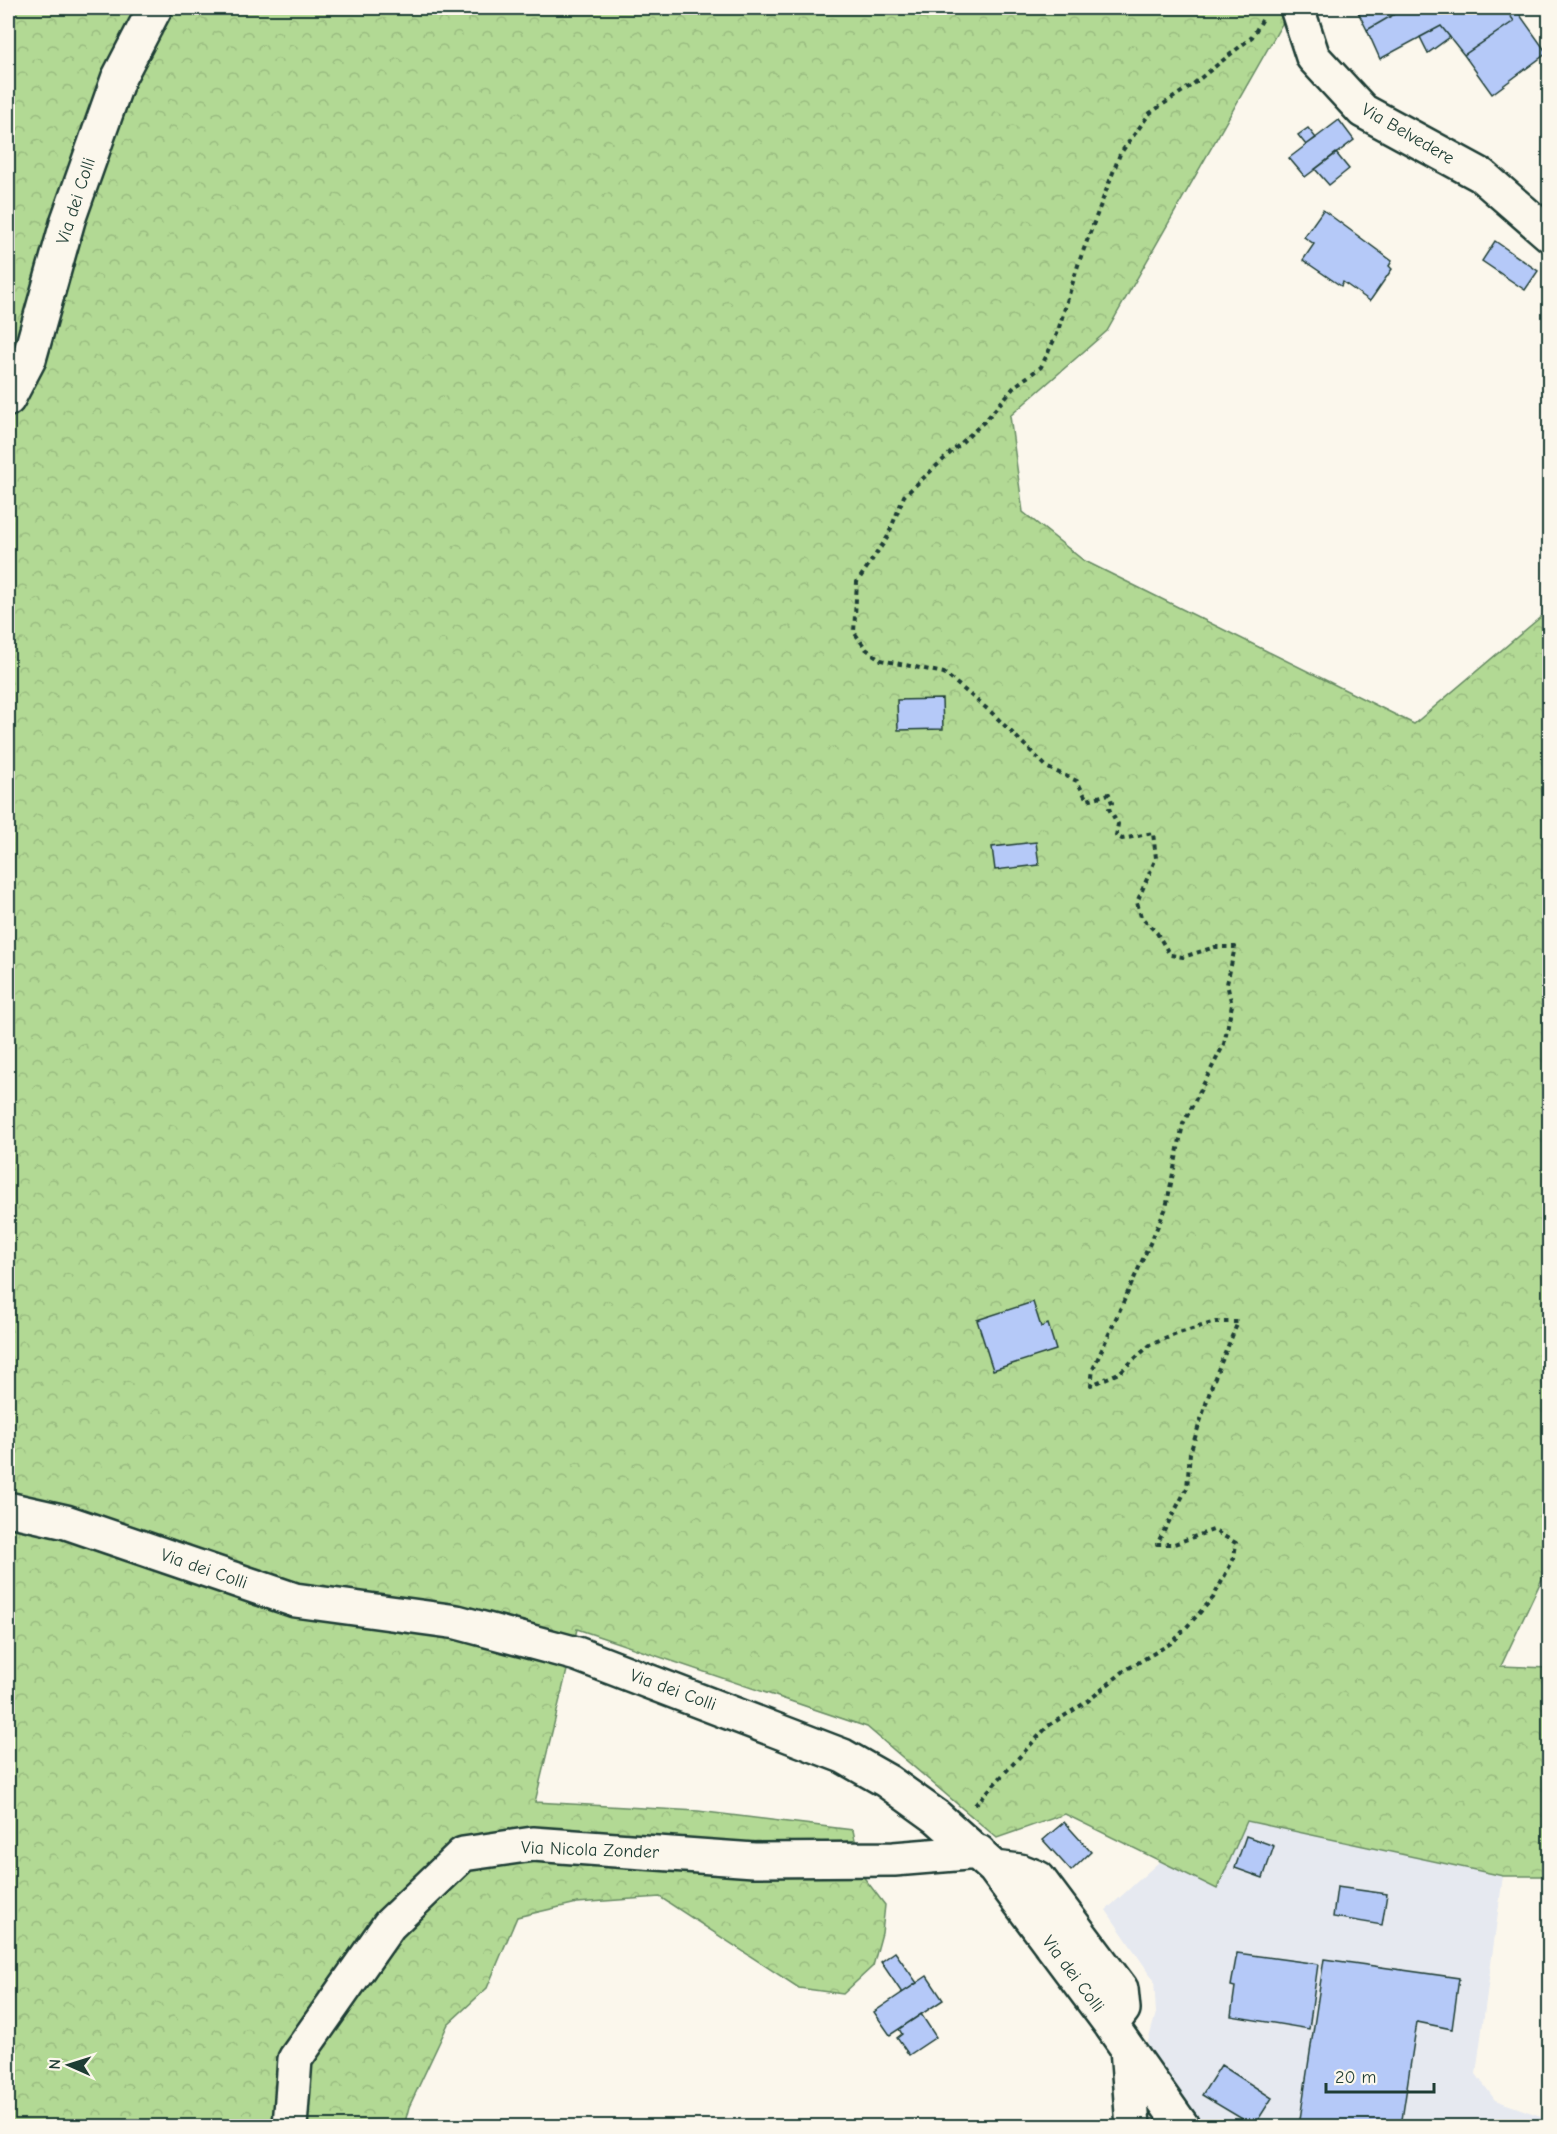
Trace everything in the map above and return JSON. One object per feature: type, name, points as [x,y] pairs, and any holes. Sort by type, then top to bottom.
[{"type":"street","name":"Via dei Colli","points":[[8,399],[29,358],[68,220],[118,79],[155,8]]},
{"type":"street","name":"Via Belvedere","points":[[1297,8],[1313,57],[1363,111],[1481,176],[1550,235]]},
{"type":"street","name":"Via dei Colli","points":[[8,1509],[66,1522],[295,1600],[457,1622],[578,1654],[843,1756],[887,1781],[976,1851],[1119,2036],[1182,2127]]},
{"type":"street","name":"Via Nicola Zonder","points":[[290,2127],[295,2059],[389,1925],[463,1854],[533,1844],[754,1860],[894,1858],[976,1851]]},
{"type":"street","points":[[1119,2036],[1133,2127]]},
{"type":"path","points":[[976,1851],[985,1792],[1048,1726],[1088,1701],[1124,1671],[1173,1642],[1213,1598],[1234,1558],[1236,1543],[1213,1530],[1174,1544],[1157,1544],[1187,1488],[1190,1453],[1213,1382],[1238,1322],[1215,1322],[1150,1345],[1119,1373],[1091,1385],[1093,1369],[1167,1208],[1183,1124],[1224,1044],[1232,1005],[1227,984],[1235,948],[1215,947],[1183,957],[1170,955],[1157,933],[1141,917],[1137,902],[1156,858],[1153,833],[1122,839],[1116,836],[1118,824],[1109,809],[1112,803],[1109,794],[1087,800],[1077,781],[1048,768],[991,712],[944,673],[881,660],[866,649],[854,632],[857,582],[887,538],[904,496],[986,420],[1015,386],[1041,367],[1057,334],[1079,262],[1120,154],[1150,113],[1192,85],[1252,37],[1270,8]]},
{"type":"shaded area","points":[[1247,1821],[1503,1876],[1476,2074],[1495,2100],[1549,2119],[1549,2126],[1203,2126],[1147,2045],[1156,2013],[1154,1980],[1106,1910],[1160,1861],[1217,1889]]},
{"type":"green space","points":[[8,8],[1291,8],[1107,331],[1010,416],[1023,512],[1083,560],[1414,724],[1549,610],[1549,1564],[1501,1666],[1549,1668],[1549,1876],[1503,1876],[1247,1821],[1217,1889],[1065,1814],[997,1838],[867,1727],[577,1629],[535,1802],[698,1811],[853,1830],[862,1875],[885,1905],[882,1933],[873,1966],[843,1994],[799,1988],[660,1897],[577,1903],[517,1917],[487,1988],[448,2024],[409,2107],[404,2126],[8,2126]]},
{"type":"building","points":[[1356,8],[1405,8],[1367,30]]},
{"type":"building","points":[[1405,8],[1505,8],[1514,21],[1464,55],[1441,26],[1380,59],[1367,30]]},
{"type":"building","points":[[1505,8],[1515,8],[1547,53],[1492,94],[1464,55],[1514,21]]},
{"type":"building","points":[[1441,26],[1450,37],[1428,53],[1420,37]]},
{"type":"building","points":[[1339,120],[1354,140],[1305,177],[1289,158]]},
{"type":"building","points":[[1308,128],[1316,138],[1306,145],[1298,135]]},
{"type":"building","points":[[1336,153],[1349,169],[1329,185],[1315,169]]},
{"type":"building","points":[[1323,210],[1392,261],[1389,266],[1392,269],[1370,301],[1343,282],[1341,286],[1303,260],[1314,244],[1304,237]]},
{"type":"building","points":[[1495,241],[1538,271],[1525,290],[1482,261]]},
{"type":"building","points":[[942,699],[943,729],[898,730],[897,700]]},
{"type":"building","points":[[1036,842],[1039,865],[995,870],[992,847]]},
{"type":"building","points":[[1033,1302],[1041,1327],[1048,1324],[1056,1350],[993,1370],[977,1320]]},
{"type":"building","points":[[1064,1822],[1091,1852],[1071,1871],[1043,1840]]},
{"type":"building","points":[[1246,1836],[1274,1846],[1263,1878],[1235,1868]]},
{"type":"building","points":[[1337,1887],[1387,1894],[1382,1925],[1333,1917]]},
{"type":"building","points":[[895,1952],[917,1983],[902,1993],[881,1962]]},
{"type":"building","points":[[1237,1953],[1318,1964],[1309,2029],[1231,2016],[1235,1987],[1231,1986]]},
{"type":"building","points":[[1324,1959],[1459,1978],[1452,2029],[1417,2022],[1401,2126],[1299,2126]]},
{"type":"building","points":[[927,1976],[943,2000],[890,2035],[874,2012]]},
{"type":"building","points":[[921,2014],[936,2037],[909,2055],[897,2038],[902,2034],[899,2029]]},
{"type":"building","points":[[1221,2065],[1272,2098],[1254,2126],[1202,2095]]}]
